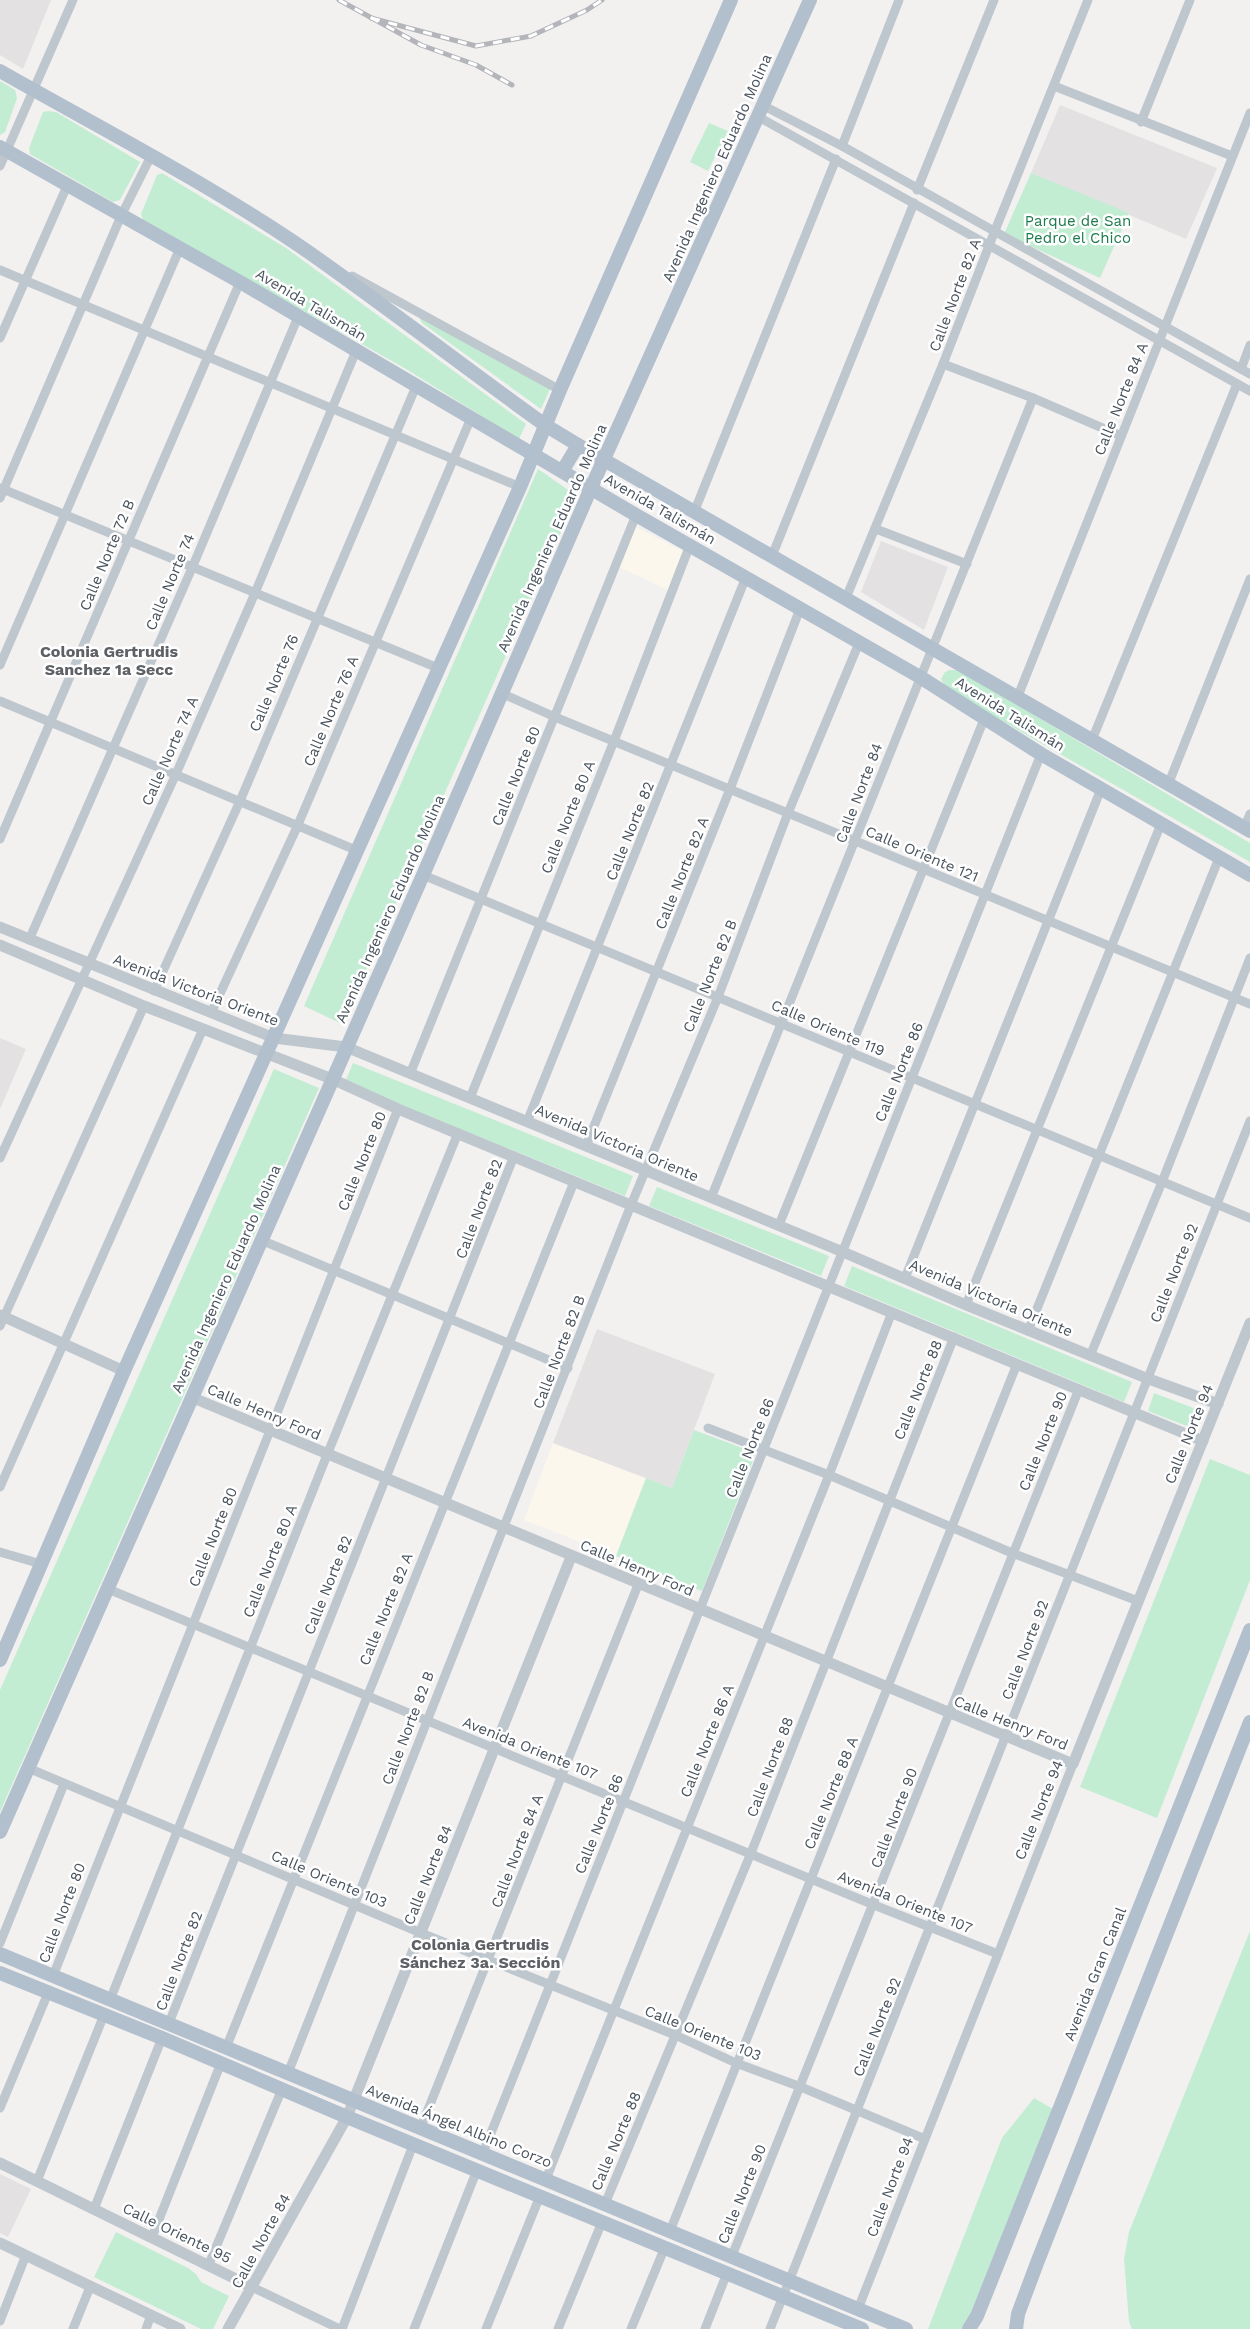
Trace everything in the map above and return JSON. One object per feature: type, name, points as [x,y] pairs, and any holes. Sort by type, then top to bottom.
[{"type":"main road","points":[[0,1660],[124,1371],[520,487],[560,390],[731,0]]},
{"type":"main road","name":"Avenida Ingeniero Eduardo Molina","points":[[0,1832],[423,875],[591,488],[810,0]]},
{"type":"main road","name":"Avenida Talismán","points":[[0,71],[151,156],[306,251],[545,425],[695,510],[932,650],[1018,696],[1247,830]]},
{"type":"main road","name":"Avenida Talismán","points":[[3,148],[67,186],[240,282],[356,351],[417,384],[636,515],[920,677],[1041,754],[1250,875]]},
{"type":"main road","points":[[563,470],[578,445]]},
{"type":"main road","name":"Avenida Gran Canal","points":[[969,2329],[981,2306],[1250,1630]]},
{"type":"main road","points":[[1016,2329],[1018,2314],[1037,2262],[1250,1722]]},
{"type":"main road","name":"Avenida Ángel Albino Corzo","points":[[0,1954],[906,2329]]},
{"type":"main road","points":[[0,1973],[48,1994],[162,2038],[413,2145],[665,2247],[855,2328]]},
{"type":"street","points":[[0,166],[3,148],[33,90],[73,0]]},
{"type":"street","points":[[842,146],[899,0]]},
{"type":"street","points":[[917,190],[994,0]]},
{"type":"street","name":"Calle Norte 82 A","points":[[846,598],[943,364],[989,244],[1088,0]]},
{"type":"street","points":[[1141,122],[1190,0]]},
{"type":"street","points":[[1054,86],[1141,122],[1232,156]]},
{"type":"street","points":[[760,110],[842,146],[917,190],[1250,374]]},
{"type":"street","points":[[760,110],[836,159],[1250,391]]},
{"type":"street","name":"Calle Norte 84 A","points":[[1018,696],[1250,113]]},
{"type":"street","points":[[151,156],[122,216],[1,492],[65,514],[438,668]]},
{"type":"street","points":[[695,510],[836,159]]},
{"type":"street","points":[[0,338],[67,186]]},
{"type":"street","points":[[772,556],[914,203]]},
{"type":"street","points":[[0,665],[180,248]]},
{"type":"street","name":"Avenida Talismán","points":[[306,251],[560,390]]},
{"type":"street","points":[[0,270],[520,487]]},
{"type":"street","name":"Calle Norte 72 B","points":[[0,839],[240,282]]},
{"type":"street","name":"Calle Norte 74","points":[[29,940],[192,568],[298,317]]},
{"type":"street","points":[[1241,369],[1250,345]]},
{"type":"street","name":"Calle Norte 74 A","points":[[0,1158],[90,964],[256,593],[356,351]]},
{"type":"street","points":[[943,364],[1033,398],[1121,436]]},
{"type":"street","name":"Calle Norte 76","points":[[154,991],[240,801],[316,618],[417,384]]},
{"type":"street","points":[[1092,740],[1237,384]]},
{"type":"street","name":"Calle Norte 84","points":[[711,1198],[1033,398]]},
{"type":"street","name":"Calle Norte 76 A","points":[[211,1013],[297,827],[471,418]]},
{"type":"street","name":"Calle Norte 80","points":[[410,1074],[636,515]]},
{"type":"street","points":[[876,529],[967,564]]},
{"type":"street","name":"Calle Norte 80 A","points":[[470,1098],[614,741],[690,545]]},
{"type":"street","name":"Calle Norte 82","points":[[527,1122],[746,577]]},
{"type":"street","points":[[1168,785],[1250,579]]},
{"type":"street","name":"Calle Norte 82 A","points":[[586,1146],[730,789],[800,609]]},
{"type":"street","name":"Calle Norte 82 B","points":[[288,2073],[631,1205],[718,997],[788,813],[859,642]]},
{"type":"street","name":"Calle Oriente 121","points":[[501,693],[555,718],[1250,1004]]},
{"type":"street","points":[[0,701],[113,747],[297,827],[358,850]]},
{"type":"street","points":[[779,1225],[985,717]]},
{"type":"street","name":"Calle Norte 86","points":[[483,2153],[548,1984],[624,1801],[1041,754]]},
{"type":"street","points":[[905,1278],[1101,789]]},
{"type":"street","points":[[1247,830],[1250,814]]},
{"type":"street","points":[[966,1305],[1161,824]]},
{"type":"street","points":[[1028,1331],[1219,858]]},
{"type":"street","name":"Calle Oriente 119","points":[[423,875],[1250,1218]]},
{"type":"street","name":"Avenida Victoria Oriente","points":[[0,926],[29,940],[274,1038],[346,1047],[779,1225],[1028,1331],[1146,1378],[1218,1404]]},
{"type":"street","points":[[0,945],[144,1006],[332,1078],[398,1109],[830,1285],[1203,1441]]},
{"type":"street","points":[[1090,1356],[1162,1182],[1250,958]]},
{"type":"street","points":[[124,1371],[1,1319],[144,1006]]},
{"type":"street","points":[[0,1487],[203,1029]]},
{"type":"street","name":"Calle Norte 80","points":[[53,1976],[119,1806],[398,1109]]},
{"type":"street","name":"Calle Norte 92","points":[[770,2329],[1007,1737],[1069,1574],[1135,1414],[1146,1378],[1250,1121]]},
{"type":"street","name":"Calle Norte 80 A","points":[[110,2000],[327,1455],[458,1133]]},
{"type":"street","name":"Calle Norte 82","points":[[169,2023],[514,1156]]},
{"type":"street","name":"Calle Norte 82 A","points":[[226,2048],[574,1182]]},
{"type":"street","points":[[261,1240],[568,1368]]},
{"type":"street","name":"Calle Norte 86 A","points":[[546,2179],[829,1475],[892,1312]]},
{"type":"street","name":"Calle Norte 94","points":[[858,2309],[1073,1764],[1250,1323]]},
{"type":"street","name":"Calle Norte 88","points":[[605,2204],[751,1853],[954,1337]]},
{"type":"street","name":"Calle Norte 88 A","points":[[670,2231],[1017,1364]]},
{"type":"street","name":"Calle Norte 90","points":[[732,2256],[950,1714],[1012,1552],[1079,1389]]},
{"type":"street","name":"Calle Henry Ford","points":[[191,1397],[700,1611],[1073,1764]]},
{"type":"street","points":[[708,1428],[829,1475],[889,1502],[1012,1552],[1138,1601]]},
{"type":"street","points":[[0,1552],[41,1564]]},
{"type":"street","name":"Calle Norte 84","points":[[228,2329],[347,2117],[571,1557]]},
{"type":"street","name":"Calle Norte 84 A","points":[[421,2127],[638,1585]]},
{"type":"street","name":"Avenida Oriente 107","points":[[108,1589],[874,1905],[998,1954]]},
{"type":"street","name":"Calle Oriente 103","points":[[28,1768],[612,2012],[675,2035],[736,2063],[801,2087],[925,2139]]},
{"type":"street","points":[[0,1944],[64,1784]]},
{"type":"street","points":[[0,2108],[48,1994]]},
{"type":"street","points":[[37,2181],[104,2015]]},
{"type":"street","points":[[94,2209],[162,2038]]},
{"type":"street","points":[[152,2237],[221,2063]]},
{"type":"street","points":[[209,2264],[282,2089]]},
{"type":"street","points":[[341,2329],[413,2145]]},
{"type":"street","name":"Calle Oriente 95","points":[[0,2163],[341,2329]]},
{"type":"street","points":[[414,2329],[477,2170]]},
{"type":"street","points":[[486,2329],[540,2196]]},
{"type":"street","points":[[558,2329],[602,2222]]},
{"type":"street","points":[[0,2243],[180,2329]]},
{"type":"street","points":[[631,2329],[665,2247]]},
{"type":"street","points":[[0,2320],[26,2255]]},
{"type":"street","points":[[705,2329],[727,2273]]},
{"type":"street","points":[[73,2329],[90,2287]]},
{"type":"street","points":[[146,2329],[151,2315]]},
{"type":"shaded area","points":[[0,0],[51,0],[23,69],[0,55]]},
{"type":"shaded area","points":[[1060,105],[1217,168],[1186,239],[1031,173]]},
{"type":"shaded area","points":[[634,526],[684,552],[668,590],[617,566]]},
{"type":"shaded area","points":[[881,541],[948,567],[924,630],[861,592]]},
{"type":"shaded area","points":[[0,1038],[26,1049],[0,1109]]},
{"type":"shaded area","points":[[597,1329],[715,1374],[672,1488],[553,1443]]},
{"type":"shaded area","points":[[553,1443],[646,1478],[616,1556],[524,1520]]},
{"type":"shaded area","points":[[0,2174],[31,2189],[8,2237],[0,2233]]},
{"type":"green space","points":[[0,81],[15,90],[17,98],[5,132],[0,135]]},
{"type":"green space","points":[[43,112],[56,112],[140,162],[120,200],[113,202],[30,154],[29,148]]},
{"type":"green space","points":[[709,123],[728,131],[708,171],[690,162]]},
{"type":"green space","points":[[162,173],[286,248],[526,424],[519,439],[406,369],[143,220],[141,214],[157,175]]},
{"type":"green space","name":"Parque de San Pedro el Chico","points":[[1031,173],[1129,213],[1100,278],[1004,234]]},
{"type":"green space","points":[[418,315],[550,389],[541,409],[422,323]]},
{"type":"green space","points":[[538,469],[577,496],[342,1024],[304,1006]]},
{"type":"green space","points":[[949,670],[958,670],[1250,843],[1250,862],[958,696],[944,685],[941,679],[944,673]]},
{"type":"green space","points":[[353,1063],[633,1176],[625,1196],[345,1082]]},
{"type":"green space","points":[[274,1069],[319,1088],[0,1812],[0,1690]]},
{"type":"green space","points":[[657,1187],[829,1256],[821,1276],[649,1206]]},
{"type":"green space","points":[[852,1266],[1132,1382],[1124,1402],[844,1286]]},
{"type":"green space","points":[[1154,1393],[1204,1412],[1197,1430],[1148,1411]]},
{"type":"green space","points":[[694,1430],[756,1453],[702,1591],[616,1556],[646,1478],[672,1488]]},
{"type":"green space","points":[[1210,1459],[1250,1475],[1250,1580],[1157,1818],[1080,1787]]},
{"type":"green space","points":[[1250,1931],[1250,2329],[1132,2329],[1129,2322],[1124,2259],[1129,2232]]},
{"type":"green space","points":[[1034,2098],[1053,2109],[968,2320],[963,2329],[928,2329],[1002,2138]]},
{"type":"green space","points":[[116,2232],[188,2268],[196,2274],[201,2282],[229,2296],[213,2329],[201,2329],[94,2277]]},
{"type":"railway","points":[[339,0],[421,45],[476,65],[512,85]]},
{"type":"railway","points":[[371,18],[476,46],[531,36],[587,10],[602,0]]},
{"type":"district","name":"Colonia Gertrudis Sanchez 1a Secc","points":[[109,660]]},
{"type":"district","name":"Colonia Gertrudis Sánchez 3a. Sección","points":[[480,1953]]}]
